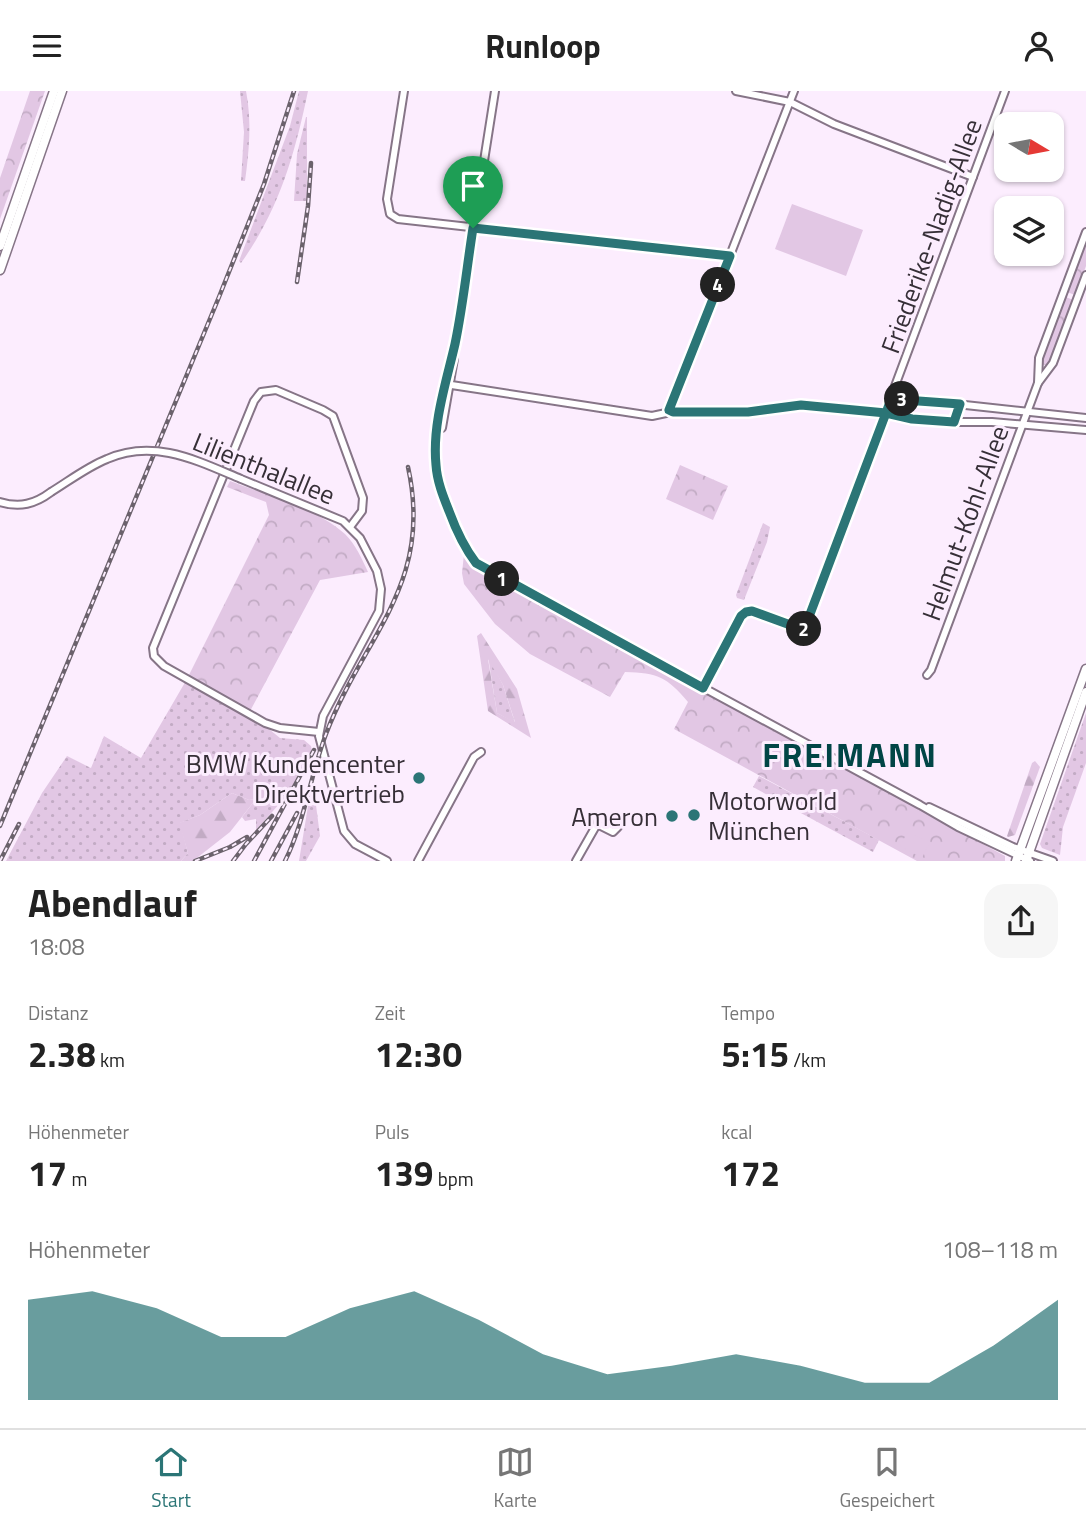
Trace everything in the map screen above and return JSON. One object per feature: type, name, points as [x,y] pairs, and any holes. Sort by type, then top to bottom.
[{"type":"main road","points":[[0,246],[54,91]]},
{"type":"main road","points":[[0,270],[62,91]]},
{"type":"main road","points":[[1024,857],[1084,692],[1086,669]]},
{"type":"street","points":[[404,91],[387,199],[390,214],[406,221],[730,256]]},
{"type":"street","points":[[495,91],[435,458],[440,489],[463,545],[476,563],[920,805],[968,824],[1024,857],[1053,861]]},
{"type":"street","points":[[736,91],[790,102],[838,126],[973,177]]},
{"type":"street","points":[[448,384],[652,417],[661,416],[669,410],[794,91]]},
{"type":"street","name":"Friederike-Nadig-Allee","points":[[703,688],[741,616],[746,612],[752,611],[804,630],[1005,91]]},
{"type":"street","name":"Helmut-Kohl-Allee","points":[[1038,383],[1039,358],[1086,232]]},
{"type":"street","name":"Helmut-Kohl-Allee","points":[[926,675],[931,670],[1038,383],[1054,363],[1086,275]]},
{"type":"street","points":[[351,527],[362,511],[363,498],[335,418],[276,390],[261,392],[254,401],[153,647],[154,656],[160,663],[269,725],[319,733],[344,831],[352,842],[387,861]]},
{"type":"street","points":[[891,399],[1086,418]]},
{"type":"street","points":[[905,417],[900,409],[901,402],[906,399]]},
{"type":"street","points":[[954,422],[960,404]]},
{"type":"street","points":[[669,410],[679,413],[748,412],[801,405],[954,422],[992,422],[1086,430]]},
{"type":"street","name":"Lilienthalallee","points":[[0,502],[28,504],[111,457],[146,450],[178,454],[332,515],[351,527],[377,571],[381,600],[374,621],[323,716],[319,733]]},
{"type":"street","points":[[418,861],[474,757],[481,752]]},
{"type":"street","points":[[576,861],[599,820]]},
{"type":"green space","points":[[30,91],[45,91],[0,219],[0,178]]},
{"type":"green space","points":[[240,91],[246,91],[249,114],[245,181],[241,181],[244,132]]},
{"type":"green space","points":[[299,91],[308,91],[284,181],[266,223],[241,263],[239,261],[290,126]]},
{"type":"green space","points":[[306,117],[307,201],[294,201],[297,154]]},
{"type":"green space","points":[[792,204],[863,230],[846,276],[775,249]]},
{"type":"green space","points":[[1086,242],[1086,266],[1075,295],[1067,292]]},
{"type":"green space","points":[[1066,297],[1073,300],[1048,366],[1042,364],[1043,358]]},
{"type":"green space","points":[[680,465],[728,486],[713,520],[666,499]]},
{"type":"green space","points":[[230,481],[290,503],[333,525],[352,543],[368,572],[320,580],[249,713],[187,679],[269,515],[266,502],[227,487]]},
{"type":"green space","points":[[763,523],[770,527],[767,542],[744,600],[737,598],[736,595]]},
{"type":"green space","points":[[464,554],[473,565],[494,579],[1005,856],[1005,861],[917,861],[674,729],[688,702],[661,678],[625,672],[610,697],[530,654],[495,624],[464,584]]},
{"type":"green space","points":[[481,633],[517,689],[531,738],[488,711],[477,636]],"holes":[[[488,659],[503,685],[515,722],[497,713]]]},
{"type":"green space","points":[[488,656],[503,685],[515,723],[497,713]]},
{"type":"green space","points":[[187,679],[249,713],[280,738],[304,740],[311,746],[312,751],[289,793],[256,830],[256,819],[245,821],[242,817],[256,799],[249,800],[232,793],[200,815],[180,823],[188,853],[181,861],[6,861],[42,793],[67,756],[91,768],[104,736],[141,758]]},
{"type":"green space","points":[[1086,713],[1086,763],[1063,827],[1060,855],[1042,848],[1040,844]]},
{"type":"green space","points":[[1035,761],[1040,767],[1015,835],[1008,837],[1032,763]]},
{"type":"green space","points":[[759,776],[879,840],[873,852],[753,787]]},
{"type":"green space","points":[[232,793],[249,800],[256,799],[230,832],[193,861],[181,861],[188,853],[179,823],[200,815]]},
{"type":"green space","points":[[309,800],[316,805],[320,836],[306,861],[299,861]]},
{"type":"green space","points":[[907,833],[930,841],[922,858],[900,846]]},
{"type":"railway","points":[[0,826],[219,297],[264,184],[294,91]]},
{"type":"railway","points":[[297,282],[311,163]]},
{"type":"railway","points":[[285,861],[298,830],[326,734],[341,699],[391,608],[403,577],[411,545],[413,508],[408,467]]},
{"type":"railway","points":[[254,861],[314,750]]},
{"type":"railway","points":[[271,861],[297,813]]},
{"type":"railway","points":[[233,861],[272,816]]},
{"type":"railway","points":[[0,861],[19,824]]},
{"type":"railway","points":[[195,861],[247,837]]},
{"type":"place","name":"BMW Kundencenter Direktvertrieb","points":[[419,778]]},
{"type":"place","name":"Motorworld München","points":[[694,815]]},
{"type":"place","name":"Ameron","points":[[672,816]]},
{"type":"district","name":"FREIMANN","points":[[850,755]]},
{"type":"route","points":[[473,228],[455,343],[447,369],[435,461],[440,489],[455,527],[463,545],[476,563],[703,688],[741,616],[746,612],[752,611],[804,630],[886,413],[912,419],[954,422],[960,404],[891,399],[886,413],[801,405],[748,412],[673,412],[669,410],[730,256],[473,228]]}]
